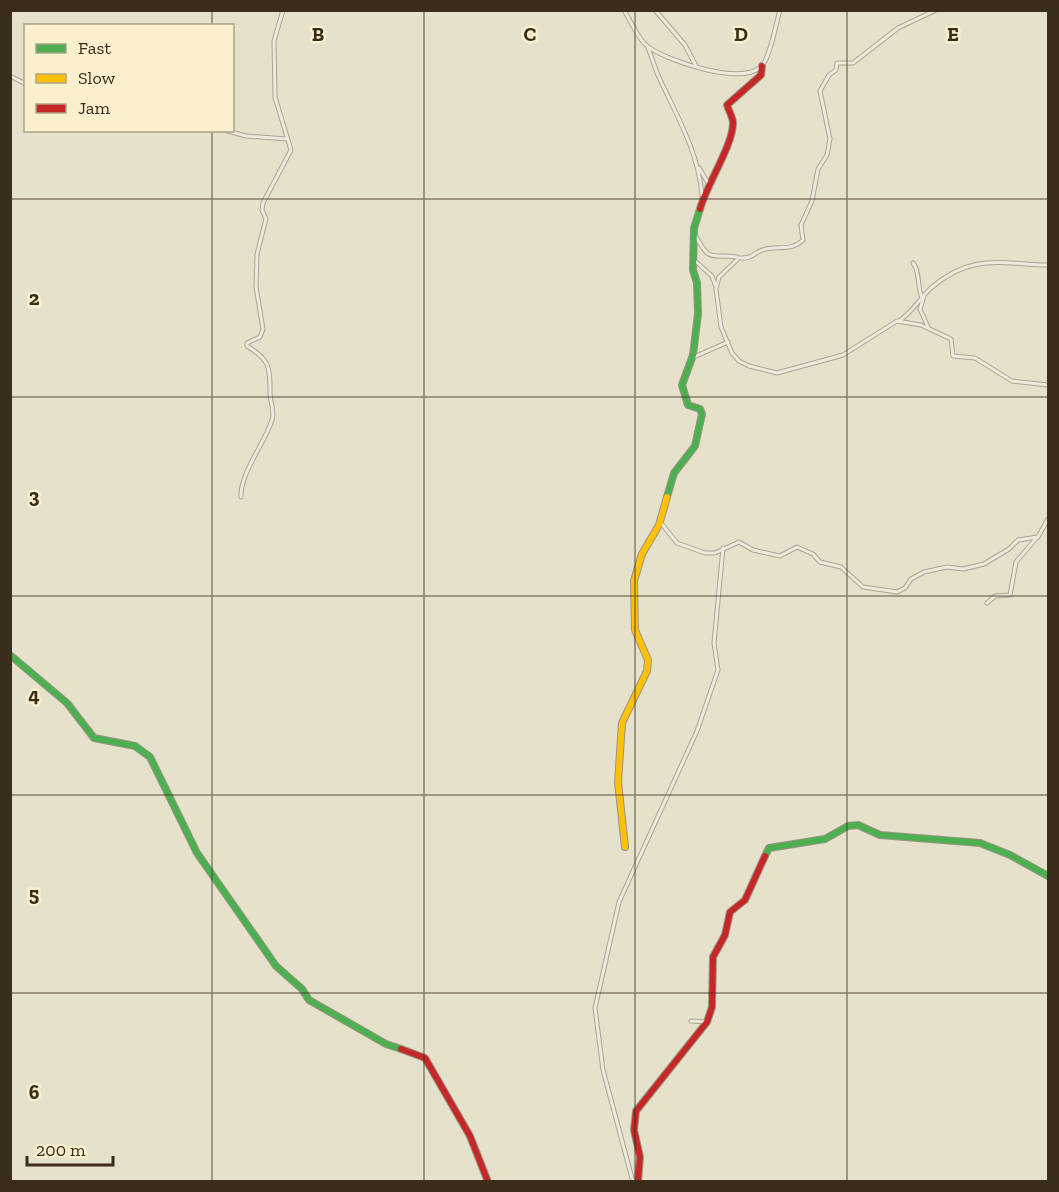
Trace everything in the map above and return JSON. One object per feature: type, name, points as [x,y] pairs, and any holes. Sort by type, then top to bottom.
[{"type":"street","points":[[241,497],[252,460],[273,418],[268,365],[261,354],[247,346],[247,343],[263,333],[256,287],[258,247],[266,219],[262,207],[268,189],[290,154],[288,139],[276,106],[273,59],[274,35],[283,10]]},
{"type":"street","points":[[624,10],[648,47],[669,99],[687,133],[692,155],[698,167],[708,178]]},
{"type":"street","points":[[655,10],[685,45],[696,66]]},
{"type":"street","points":[[625,847],[618,782],[622,723],[646,671],[648,660],[635,630],[634,581],[642,554],[660,522],[674,473],[695,446],[702,414],[700,409],[688,405],[682,394],[683,380],[692,357],[698,314],[693,259],[694,233],[708,178],[729,144],[733,131],[733,122],[727,105],[761,75],[780,10]]},
{"type":"street","points":[[694,233],[705,252],[716,258],[752,258],[763,250],[783,250],[802,242],[801,225],[812,201],[818,171],[827,155],[830,139],[820,91],[829,75],[836,70],[837,63],[853,63],[898,28],[936,10]]},
{"type":"street","points":[[648,47],[696,66],[730,74],[748,72],[762,66]]},
{"type":"street","points":[[10,76],[24,83]]},
{"type":"street","points":[[231,132],[246,136],[288,139]]},
{"type":"street","points":[[698,167],[702,197]]},
{"type":"street","points":[[716,289],[719,277],[739,258]]},
{"type":"street","points":[[693,259],[712,276],[721,327],[732,353]]},
{"type":"street","points":[[913,263],[918,270],[917,282],[923,297],[920,309],[929,328]]},
{"type":"street","points":[[722,345],[739,361],[749,366],[780,373],[843,355],[913,310],[923,297],[949,274],[968,264],[1048,265]]},
{"type":"street","points":[[897,321],[929,328],[953,341],[952,356],[975,358],[1012,381],[1048,386]]},
{"type":"street","points":[[692,357],[728,342]]},
{"type":"street","points":[[987,603],[995,596],[1010,595],[1016,562],[1038,537],[1048,519]]},
{"type":"street","points":[[660,522],[680,545],[708,554],[739,542],[753,550],[780,556],[797,547],[809,552],[824,564],[841,567],[865,588],[896,592],[905,588],[911,579],[924,572],[947,567],[963,569],[982,564],[994,555],[1000,555],[1018,540],[1038,537]]},
{"type":"street","points":[[636,1182],[600,1055],[595,1008],[619,902],[697,731],[718,670],[719,661],[714,643],[723,548]]},
{"type":"street","points":[[10,655],[67,703],[94,738],[135,746],[150,757],[197,853],[276,966],[302,989],[309,1000],[386,1044],[425,1058],[470,1136],[488,1182]]},
{"type":"street","points":[[636,1182],[640,1157],[634,1130],[636,1111],[656,1089],[707,1022],[712,1007],[713,957],[725,935],[730,912],[745,900],[754,876],[772,847],[782,844],[800,845],[825,839],[845,828],[858,825],[880,835],[980,843],[1010,855],[1048,876]]},
{"type":"street","points":[[691,1021],[707,1022]]},
{"type":"traffic: fast","points":[[667,497],[674,473],[695,446],[702,414],[700,409],[688,405],[682,385],[693,355],[698,314],[697,283],[693,270],[694,228],[700,209]]},
{"type":"traffic: fast","points":[[10,655],[67,703],[94,738],[135,746],[150,757],[197,853],[276,966],[302,989],[309,1000],[386,1044],[401,1049]]},
{"type":"traffic: fast","points":[[765,856],[769,848],[825,839],[848,826],[858,825],[880,835],[980,843],[1010,855],[1048,876]]},
{"type":"traffic: slow","points":[[625,847],[618,782],[622,723],[647,671],[648,660],[635,630],[634,581],[642,554],[659,525],[667,497]]},
{"type":"traffic: jam","points":[[700,209],[732,132],[733,121],[727,105],[761,75],[762,66]]},
{"type":"traffic: jam","points":[[638,1182],[640,1157],[634,1130],[636,1111],[707,1022],[712,1007],[713,957],[725,935],[730,912],[745,900],[765,856]]},
{"type":"traffic: jam","points":[[401,1049],[425,1058],[470,1136],[488,1182]]}]
